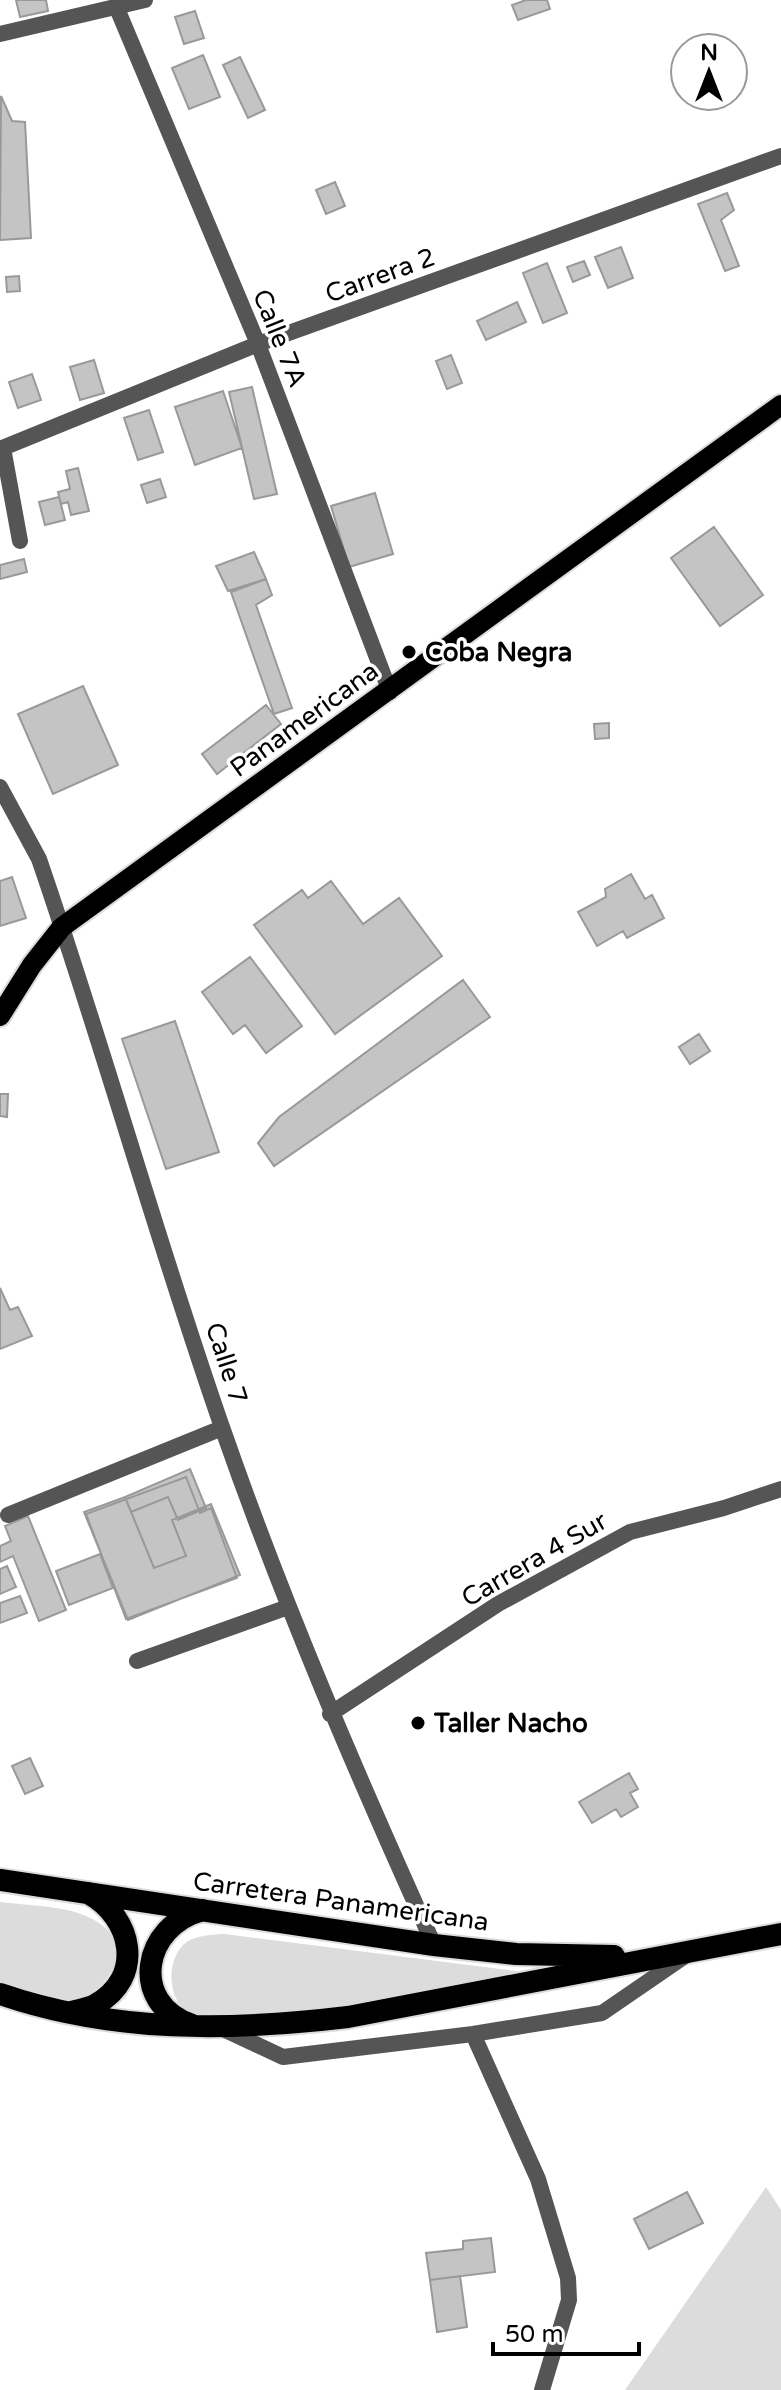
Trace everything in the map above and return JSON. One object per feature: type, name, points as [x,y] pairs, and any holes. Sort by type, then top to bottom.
[{"type":"highway","name":"Carretera Panamericana","points":[[0,1880],[434,1945],[529,1955],[683,1953]]},
{"type":"highway","points":[[66,2014],[95,2004],[114,1989],[126,1968],[128,1944],[121,1921],[105,1902],[84,1891]]},
{"type":"highway","points":[[206,1909],[185,1914],[167,1927],[155,1945],[150,1966],[153,1987],[163,2006],[180,2021],[211,2028]]},
{"type":"highway","name":"Carretera Panamericana","points":[[27,2004],[66,2014],[211,2028],[348,2017],[781,1934]]},
{"type":"highway","points":[[0,1994],[27,2004]]},
{"type":"highway","points":[[0,2004],[27,2004]]},
{"type":"main road","name":"Panamericana","points":[[0,1016],[32,965],[62,927],[390,692],[465,633],[781,405]]},
{"type":"street","points":[[0,34],[145,0]]},
{"type":"street","name":"Calle 7A","points":[[116,6],[258,344],[390,692]]},
{"type":"street","name":"Carrera 2","points":[[2,448],[258,344],[781,156]]},
{"type":"street","points":[[2,448],[20,541]]},
{"type":"street","name":"Calle 7","points":[[0,787],[39,859],[222,1428],[288,1607],[330,1714],[434,1945]]},
{"type":"street","points":[[8,1515],[222,1428]]},
{"type":"street","name":"Carrera 4 Sur","points":[[330,1714],[498,1604],[630,1532],[724,1508],[781,1489]]},
{"type":"street","points":[[137,1661],[288,1607]]},
{"type":"street","points":[[211,2028],[283,2057],[473,2034],[602,2013],[683,1953]]},
{"type":"street","points":[[473,2034],[538,2179],[568,2278],[569,2300],[542,2390]]},
{"type":"shaded area","points":[[0,1902],[62,1909],[96,1921],[110,1933],[116,1946],[110,1974],[88,1995],[74,2001],[52,2001],[0,1982]]},
{"type":"shaded area","points":[[224,1934],[532,1973],[426,1995],[319,2012],[198,2017],[180,2005],[175,1996],[171,1974],[173,1964],[183,1945],[192,1939]]},
{"type":"shaded area","points":[[766,2187],[781,2210],[781,2390],[625,2390]]},
{"type":"building","points":[[16,0],[46,0],[48,11],[20,17]]},
{"type":"building","points":[[526,0],[547,0],[550,9],[518,20],[512,5]]},
{"type":"building","points":[[195,11],[204,38],[184,44],[175,17]]},
{"type":"building","points":[[203,55],[220,97],[189,109],[172,68]]},
{"type":"building","points":[[240,57],[265,110],[248,118],[223,65]]},
{"type":"building","points":[[1,96],[12,121],[25,122],[31,238],[0,240]]},
{"type":"building","points":[[335,182],[345,206],[326,214],[316,190]]},
{"type":"building","points":[[727,193],[734,210],[721,220],[739,266],[725,271],[698,204]]},
{"type":"building","points":[[621,247],[633,278],[608,288],[595,257]]},
{"type":"building","points":[[584,261],[590,275],[573,282],[567,267]]},
{"type":"building","points":[[547,263],[567,313],[543,323],[523,273]]},
{"type":"building","points":[[19,276],[20,291],[7,292],[6,277]]},
{"type":"building","points":[[517,302],[526,322],[486,340],[477,321]]},
{"type":"building","points":[[451,355],[462,383],[447,389],[436,361]]},
{"type":"building","points":[[94,360],[104,393],[80,400],[70,367]]},
{"type":"building","points":[[32,374],[41,400],[18,408],[9,382]]},
{"type":"building","points":[[252,387],[277,494],[254,499],[229,392]]},
{"type":"building","points":[[223,391],[242,448],[195,465],[175,407]]},
{"type":"building","points":[[149,410],[163,452],[138,460],[124,418]]},
{"type":"building","points":[[78,468],[89,511],[71,515],[68,502],[61,504],[58,492],[70,489],[66,471]]},
{"type":"building","points":[[160,479],[166,497],[147,503],[141,485]]},
{"type":"building","points":[[375,493],[393,554],[349,567],[331,506]]},
{"type":"building","points":[[59,497],[65,520],[45,525],[39,502]]},
{"type":"building","points":[[714,527],[763,595],[720,626],[671,558]]},
{"type":"building","points":[[254,552],[266,579],[228,591],[216,566]]},
{"type":"building","points":[[24,559],[27,572],[0,579],[0,565]]},
{"type":"building","points":[[266,579],[272,595],[256,605],[292,708],[274,714],[231,592]]},
{"type":"building","points":[[83,686],[118,765],[53,794],[18,714]]},
{"type":"building","points":[[266,705],[281,724],[217,774],[202,754]]},
{"type":"building","points":[[609,723],[609,738],[595,739],[594,724]]},
{"type":"building","points":[[631,874],[645,899],[652,895],[664,918],[627,938],[623,931],[597,946],[578,912],[606,897],[605,889]]},
{"type":"building","points":[[12,877],[26,918],[0,926],[0,881]]},
{"type":"building","points":[[331,881],[363,924],[399,898],[442,956],[335,1034],[254,925],[302,890],[308,898]]},
{"type":"building","points":[[250,957],[302,1026],[266,1053],[245,1025],[233,1034],[202,992]]},
{"type":"building","points":[[463,980],[490,1017],[274,1166],[258,1143],[279,1117]]},
{"type":"building","points":[[175,1021],[219,1152],[166,1169],[122,1039]]},
{"type":"building","points":[[699,1034],[710,1051],[690,1064],[679,1047]]},
{"type":"building","points":[[0,1094],[8,1094],[7,1117],[0,1116]]},
{"type":"building","points":[[0,1288],[10,1310],[18,1307],[32,1336],[0,1349]]},
{"type":"building","points":[[190,1469],[206,1508],[178,1520],[168,1497],[131,1512],[125,1497]]},
{"type":"building","points":[[186,1477],[200,1513],[211,1508],[237,1578],[126,1619],[86,1514]]},
{"type":"building","points":[[125,1497],[154,1568],[186,1556],[172,1520],[211,1504],[240,1575],[128,1620],[84,1512]]},
{"type":"building","points":[[28,1516],[66,1610],[39,1621],[13,1556],[0,1562],[0,1546],[11,1541],[5,1526]]},
{"type":"building","points":[[100,1554],[113,1588],[69,1605],[56,1571]]},
{"type":"building","points":[[7,1566],[16,1587],[0,1594],[0,1569]]},
{"type":"building","points":[[20,1596],[27,1613],[0,1623],[0,1603]]},
{"type":"building","points":[[30,1758],[43,1786],[25,1794],[12,1766]]},
{"type":"building","points":[[629,1773],[638,1789],[630,1793],[638,1807],[621,1817],[616,1809],[592,1823],[579,1802]]},
{"type":"building","points":[[687,2192],[703,2223],[649,2249],[634,2219]]},
{"type":"building","points":[[491,2238],[495,2272],[430,2280],[426,2253],[463,2249],[463,2241]]},
{"type":"building","points":[[460,2276],[467,2327],[437,2332],[430,2280]]},
{"type":"place","name":"Coba Negra","points":[[409,652]]},
{"type":"place","name":"Taller Nacho","points":[[418,1723]]}]
